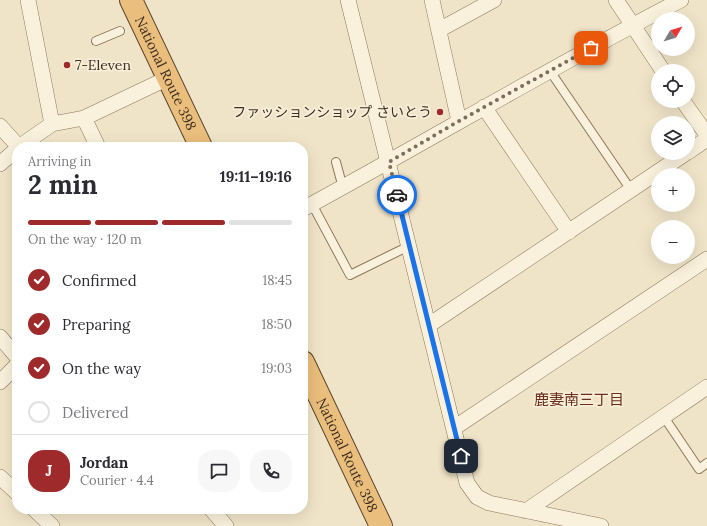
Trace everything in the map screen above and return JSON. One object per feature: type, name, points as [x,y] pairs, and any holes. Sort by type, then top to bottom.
[{"type":"highway","name":"National Route 398","points":[[131,0],[199,142]]},
{"type":"highway","name":"National Route 398","points":[[308,373],[381,526]]},
{"type":"street","points":[[28,0],[52,124]]},
{"type":"street","points":[[348,0],[467,483],[477,497],[489,503],[601,526]]},
{"type":"street","points":[[432,0],[459,121]]},
{"type":"street","points":[[439,30],[494,0]]},
{"type":"street","points":[[616,0],[631,26],[658,64]]},
{"type":"street","points":[[308,207],[550,70],[681,0]]},
{"type":"street","points":[[26,142],[52,124],[84,118],[168,78]]},
{"type":"street","points":[[484,107],[569,232]]},
{"type":"street","points":[[688,108],[707,135]]},
{"type":"street","points":[[84,118],[96,142]]},
{"type":"street","points":[[0,126],[13,142]]},
{"type":"street","points":[[695,147],[707,139]]},
{"type":"street","points":[[0,164],[12,153]]},
{"type":"street","points":[[429,325],[675,160]]},
{"type":"street","points":[[454,428],[707,259]]},
{"type":"street","points":[[0,337],[12,351]]},
{"type":"street","points":[[0,382],[12,370]]},
{"type":"street","points":[[526,511],[707,387]]},
{"type":"street","points":[[0,477],[12,488]]},
{"type":"street","points":[[39,514],[52,526]]},
{"type":"street","points":[[215,514],[226,526]]},
{"type":"lane","points":[[96,41],[120,31]]},
{"type":"lane","points":[[550,70],[632,190]]},
{"type":"lane","points":[[336,162],[343,188]]},
{"type":"lane","points":[[308,207],[350,275],[409,246]]},
{"type":"lane","points":[[664,417],[700,469],[707,463]]},
{"type":"way so far","points":[[397,195],[389,162],[459,121],[591,48]]},
{"type":"place","name":"7-Eleven","points":[[67,65]]},
{"type":"place","name":"ファッションショップ さいとう","points":[[440,112]]},
{"type":"district","name":"鹿妻南三丁目","points":[[579,399]]},
{"type":"route","points":[[397,195],[461,456]]}]
